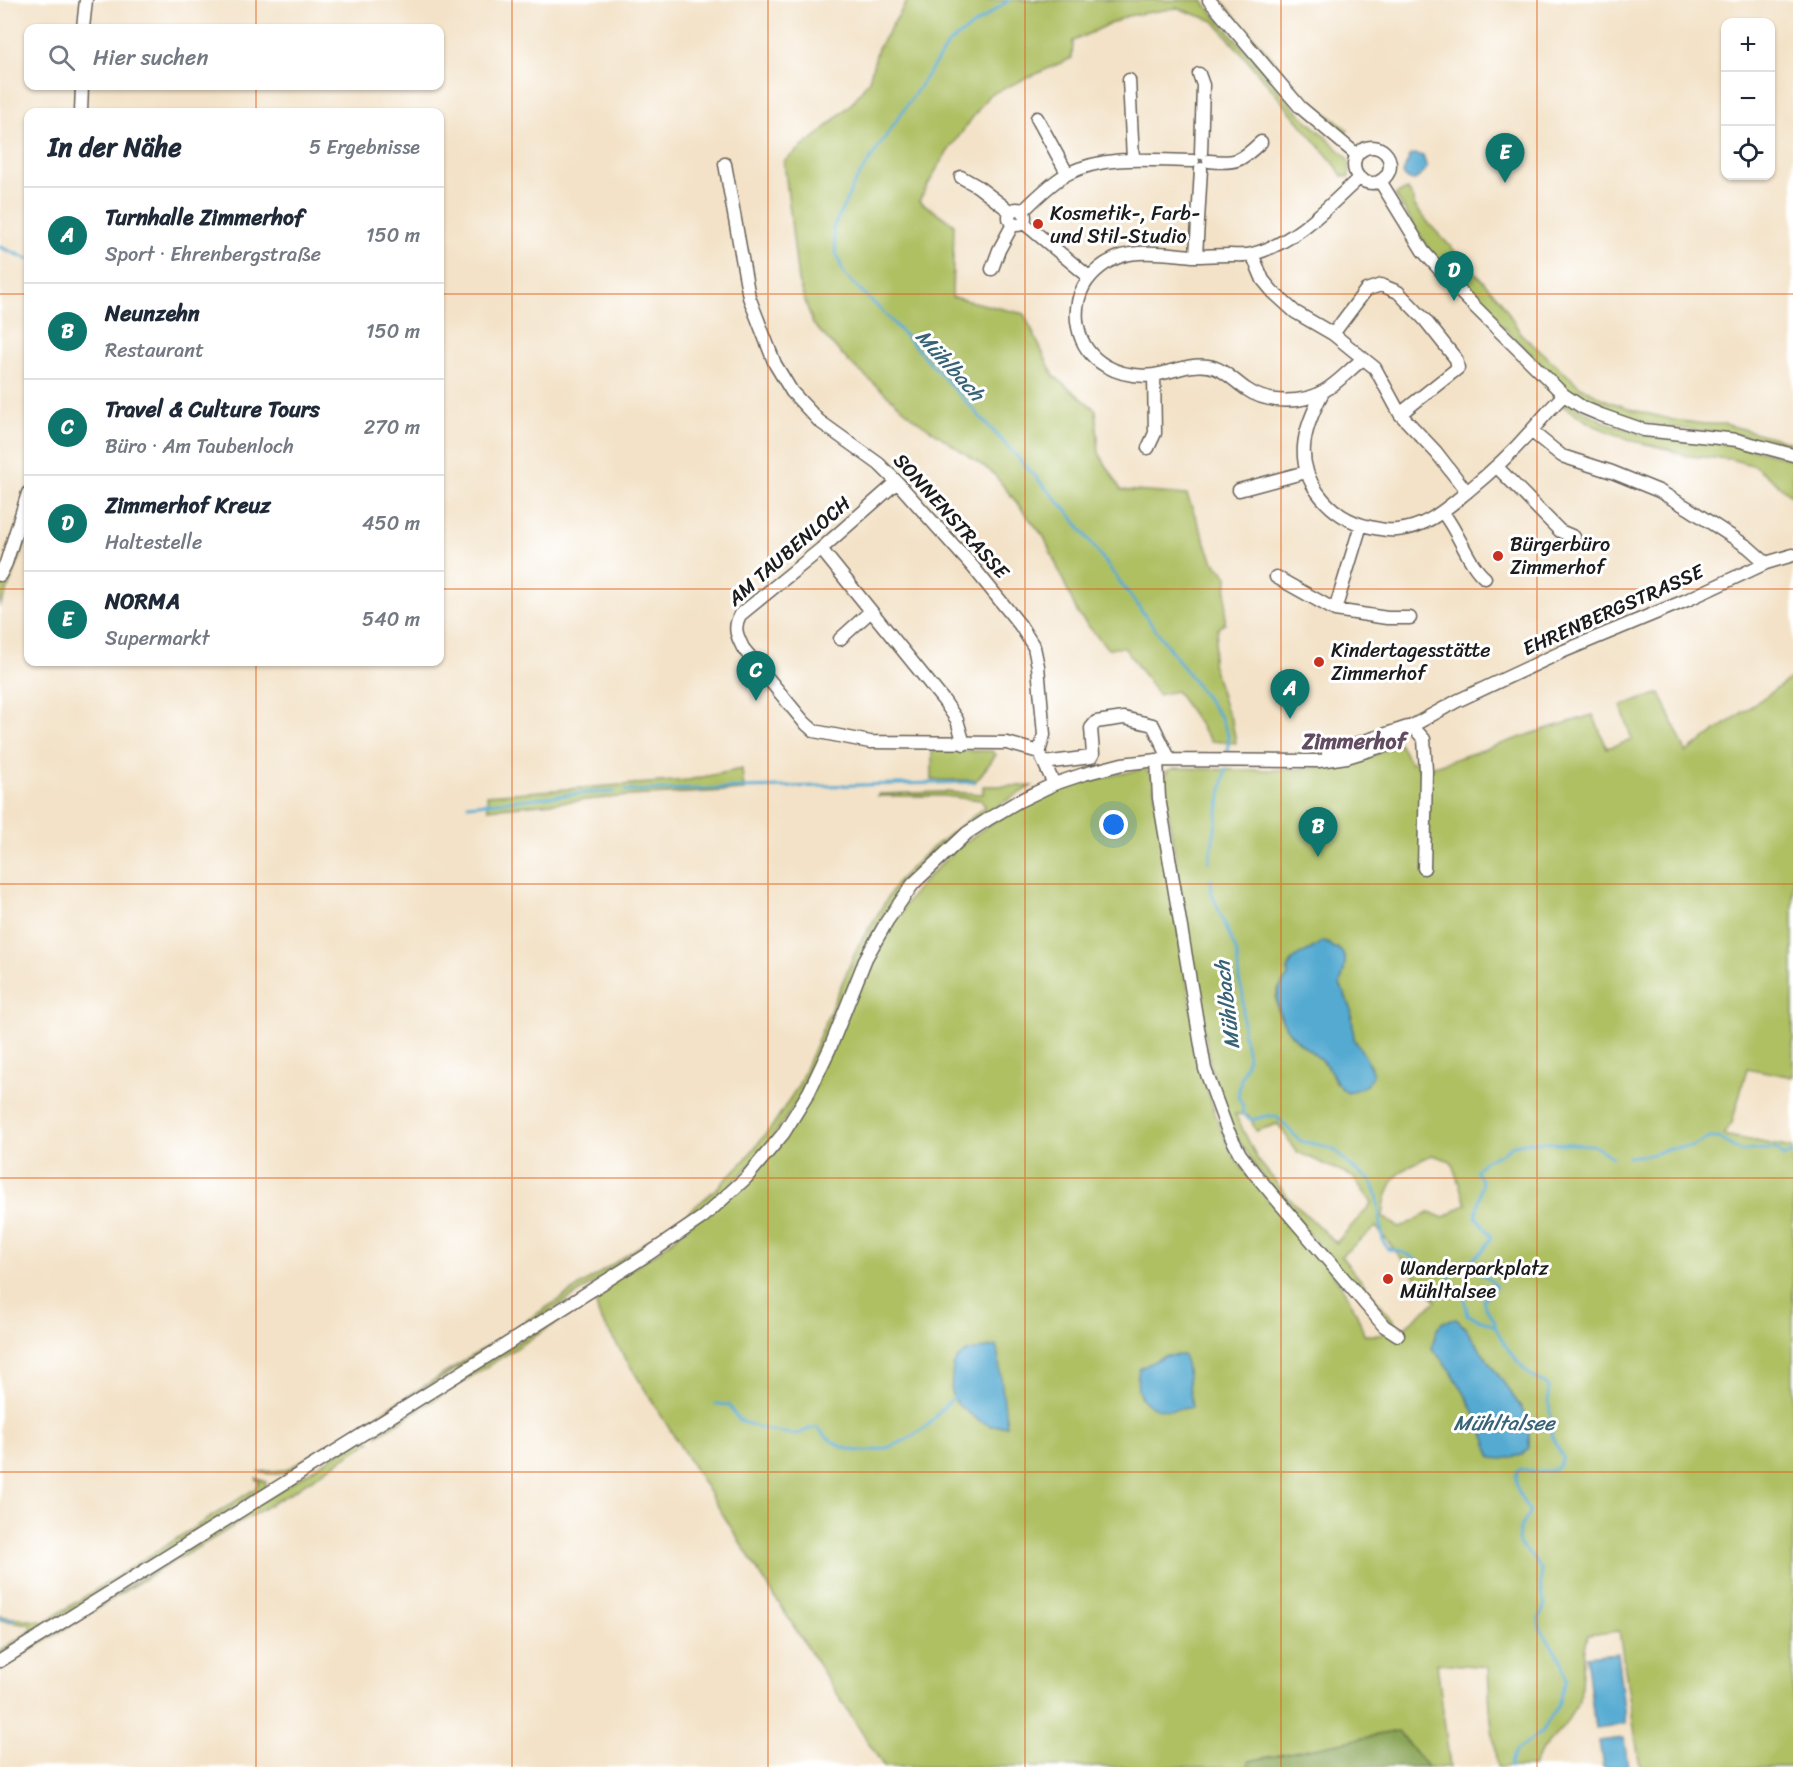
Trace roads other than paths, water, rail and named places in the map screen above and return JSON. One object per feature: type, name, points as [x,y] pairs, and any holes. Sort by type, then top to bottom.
[{"type":"street","points":[[83,24],[86,0]]},
{"type":"street","points":[[1209,0],[1300,107],[1357,155]]},
{"type":"street","points":[[1196,256],[1203,85],[1199,74]]},
{"type":"street","points":[[1129,80],[1133,159]]},
{"type":"street","points":[[81,108],[82,90]]},
{"type":"street","points":[[1037,118],[1067,174]]},
{"type":"street","points":[[992,269],[999,250],[1018,218],[1043,192],[1067,174],[1108,161],[1133,159],[1231,163],[1238,161],[1261,142]]},
{"type":"street","points":[[1370,147],[1384,152],[1390,161],[1388,173],[1380,182],[1369,183],[1359,178],[1354,167],[1357,155],[1370,147]]},
{"type":"street","name":"SONNENSTRASSE","points":[[725,164],[749,297],[775,364],[792,392],[819,421],[879,464],[897,482],[973,567],[1020,625],[1034,647],[1038,666],[1044,735],[1042,757]]},
{"type":"street","points":[[961,177],[977,186],[1018,218],[1089,277]]},
{"type":"street","points":[[1309,419],[1304,407],[1261,397],[1248,391],[1222,370],[1211,366],[1197,364],[1154,375],[1135,375],[1110,369],[1095,359],[1080,335],[1077,316],[1080,293],[1089,277],[1102,265],[1117,256],[1131,252],[1145,251],[1196,256],[1252,254],[1288,239],[1359,178]]},
{"type":"street","points":[[1380,182],[1423,251],[1457,289],[1564,395],[1581,407],[1644,430],[1737,441],[1793,455]]},
{"type":"street","points":[[1252,254],[1263,280],[1273,292],[1295,312],[1333,334],[1375,369],[1400,414],[1437,452],[1467,492]]},
{"type":"street","points":[[1333,334],[1366,290],[1381,285],[1398,292],[1425,320],[1456,359],[1458,368],[1400,414]]},
{"type":"street","points":[[1363,359],[1323,392],[1309,419],[1304,448],[1306,472],[1330,508],[1340,516],[1361,525],[1397,530],[1420,525],[1443,513],[1497,467],[1564,395]]},
{"type":"street","points":[[1148,448],[1155,433],[1154,375]]},
{"type":"street","points":[[1288,402],[1323,392]]},
{"type":"street","points":[[1531,431],[1562,456],[1612,472],[1659,492],[1748,547],[1766,563]]},
{"type":"street","points":[[1497,467],[1560,531],[1574,537]]},
{"type":"street","points":[[1239,490],[1306,472]]},
{"type":"street","name":"AM TAUBENLOCH","points":[[897,482],[821,549],[740,615],[735,624],[737,637],[743,648],[804,722],[814,730],[870,742],[1007,743],[1042,757]]},
{"type":"street","points":[[0,575],[24,506]]},
{"type":"street","points":[[1443,513],[1478,573],[1485,578]]},
{"type":"street","points":[[1335,610],[1361,525]]},
{"type":"street","points":[[821,549],[944,701],[957,720],[964,744]]},
{"type":"street","name":"EHRENBERGSTRASSE","points":[[0,1661],[494,1352],[647,1255],[703,1216],[746,1178],[783,1134],[809,1092],[830,1048],[866,958],[887,921],[913,884],[967,833],[990,818],[1054,784],[1122,764],[1157,760],[1319,761],[1347,757],[1386,745],[1412,726],[1457,701],[1564,651],[1687,600],[1766,563],[1793,555]]},
{"type":"street","points":[[1276,578],[1335,610],[1387,618],[1410,618]]},
{"type":"street","points":[[840,639],[871,611]]},
{"type":"street","points":[[1054,784],[1042,757],[1091,757],[1093,754],[1091,728],[1096,722],[1124,718],[1153,725],[1170,760]]},
{"type":"street","points":[[1412,726],[1424,739],[1426,771],[1424,868]]},
{"type":"street","points":[[1157,760],[1159,798],[1205,1069],[1227,1129],[1240,1154],[1286,1212],[1383,1326],[1398,1335]]},
{"type":"water","points":[[1414,154],[1423,156],[1427,168],[1419,177],[1410,180],[1403,174],[1410,156]]},
{"type":"water","points":[[1322,941],[1337,948],[1344,956],[1345,965],[1340,985],[1351,1008],[1354,1039],[1373,1074],[1366,1085],[1348,1093],[1340,1087],[1325,1064],[1291,1034],[1278,1009],[1278,995],[1288,977],[1290,963]]},
{"type":"water","name":"Mühltalsee","points":[[1456,1319],[1465,1328],[1525,1413],[1529,1448],[1522,1455],[1503,1459],[1492,1458],[1481,1427],[1461,1387],[1432,1348],[1436,1331],[1442,1322]]},
{"type":"water","points":[[997,1346],[1007,1426],[991,1426],[978,1420],[957,1404],[951,1392],[953,1366],[959,1357],[967,1352]]},
{"type":"water","points":[[1183,1355],[1192,1407],[1169,1410],[1150,1406],[1139,1393],[1137,1382],[1139,1369],[1164,1356]]},
{"type":"water","points":[[1617,1653],[1626,1724],[1595,1728],[1586,1656]]},
{"type":"water","points":[[1624,1738],[1628,1767],[1603,1767],[1599,1741]]},
{"type":"waterway","name":"Mühlbach","points":[[1009,0],[949,43],[855,182],[833,228],[836,252],[844,274],[885,314],[1069,513],[1221,718],[1228,735],[1228,752]]},
{"type":"waterway","points":[[0,247],[24,257]]},
{"type":"waterway","name":"Mühlbach","points":[[1209,862],[1226,768]]},
{"type":"waterway","points":[[625,791],[975,782]]},
{"type":"waterway","points":[[468,805],[614,792]]},
{"type":"waterway","name":"Mühlbach","points":[[1211,879],[1212,894],[1237,953],[1239,980],[1243,995],[1243,1032],[1248,1056],[1238,1097],[1243,1105],[1242,1114],[1252,1120],[1265,1116],[1276,1116],[1300,1141],[1336,1151],[1348,1164],[1371,1181],[1377,1194],[1383,1241],[1388,1249],[1406,1254],[1429,1268],[1447,1274],[1464,1298],[1468,1315],[1495,1326],[1505,1346],[1518,1362],[1530,1375],[1548,1387],[1552,1437],[1563,1458],[1560,1464],[1551,1471],[1520,1469],[1517,1472],[1517,1488],[1530,1513],[1520,1528],[1518,1540],[1542,1571],[1540,1583],[1545,1605],[1539,1618],[1540,1628],[1562,1661],[1566,1678],[1558,1705],[1542,1732],[1516,1751],[1510,1762],[1511,1767]]},
{"type":"waterway","points":[[1628,1157],[1655,1154],[1669,1148],[1692,1147],[1709,1138],[1719,1138],[1742,1152],[1777,1149],[1783,1157],[1793,1152]]},
{"type":"waterway","points":[[1495,1326],[1495,1321],[1483,1300],[1496,1286],[1468,1262],[1483,1251],[1492,1237],[1476,1216],[1482,1182],[1476,1171],[1484,1161],[1501,1154],[1513,1145],[1530,1142],[1593,1145],[1612,1157]]},
{"type":"waterway","points":[[715,1404],[729,1405],[740,1420],[759,1428],[796,1434],[818,1428],[830,1440],[844,1447],[858,1451],[872,1451],[887,1448],[916,1434],[954,1398]]},
{"type":"waterway","points":[[0,1618],[14,1620]]},
{"type":"place","name":"NORMA","points":[[1505,183]]},
{"type":"place","name":"Kosmetik-, Farb- und Stil-Studio","points":[[1038,224]]},
{"type":"place","name":"Zimmerhof Kreuz","points":[[1454,301]]},
{"type":"place","name":"Bürgerbüro Zimmerhof","points":[[1498,556]]},
{"type":"place","name":"Kindertagesstätte Zimmerhof","points":[[1319,662]]},
{"type":"place","name":"Travel & Culture Tours","points":[[756,701]]},
{"type":"place","name":"Turnhalle Zimmerhof","points":[[1290,719]]},
{"type":"place","name":"Neunzehn","points":[[1318,857]]},
{"type":"place","name":"Wanderparkplatz Mühltalsee","points":[[1388,1279]]},
{"type":"district","name":"Zimmerhof","points":[[1354,741]]}]
